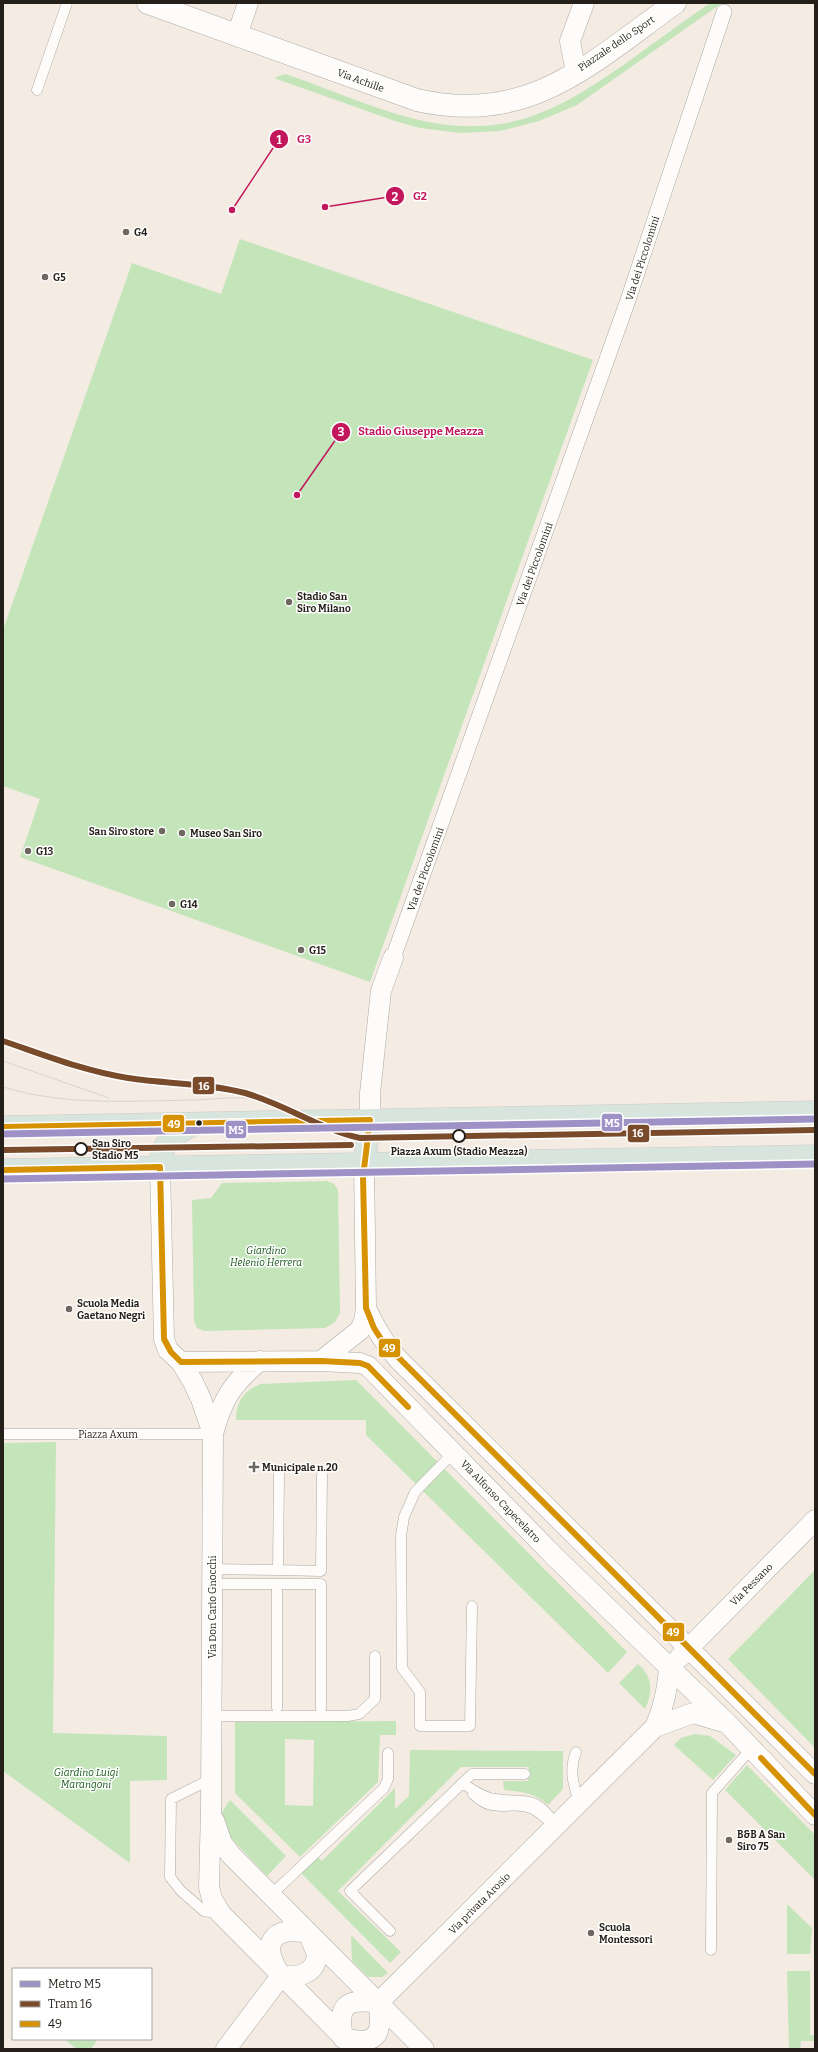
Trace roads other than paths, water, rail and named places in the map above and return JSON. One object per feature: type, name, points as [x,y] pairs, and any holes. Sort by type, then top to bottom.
[{"type":"main road","points":[[3,1127],[815,1112]]},
{"type":"main road","points":[[364,1164],[370,1120]]},
{"type":"main road","points":[[160,1167],[161,1153],[172,1135],[196,1123]]},
{"type":"main road","points":[[3,1170],[815,1156]]},
{"type":"street","name":"Via Achille","points":[[148,3],[418,100],[446,105],[477,107],[511,102],[545,90],[576,72]]},
{"type":"street","points":[[237,35],[248,3]]},
{"type":"street","name":"Piazzale dello Sport","points":[[584,3],[570,41],[576,72],[675,3]]},
{"type":"street","name":"Via dei Piccolomini","points":[[370,1120],[370,1093],[381,990],[627,303],[724,12]]},
{"type":"street","points":[[181,1362],[321,1361],[360,1330],[364,1321],[366,1308],[364,1164]]},
{"type":"street","points":[[160,1167],[164,1338],[168,1350],[181,1362],[201,1399],[213,1434]]},
{"type":"street","points":[[366,1308],[380,1337],[398,1359],[815,1774]]},
{"type":"street","points":[[213,1434],[219,1411],[233,1386],[244,1373],[260,1361]]},
{"type":"street","name":"Via Alfonso Capecelatro","points":[[321,1361],[360,1363],[368,1366],[556,1558],[727,1723],[815,1814]]},
{"type":"street","name":"Via Don Carlo Gnocchi","points":[[213,1434],[211,1810],[209,1887],[212,1899],[222,1914],[349,2044]]},
{"type":"street","name":"Via Pessano","points":[[687,1648],[815,1520]]},
{"type":"street","points":[[556,1558],[576,1536]]},
{"type":"street","points":[[669,1668],[687,1648]]},
{"type":"street","name":"Via privata Arosio","points":[[378,2004],[655,1727],[667,1692],[669,1668]]},
{"type":"street","name":"Via privata Arosio","points":[[655,1727],[693,1713],[727,1723]]},
{"type":"street","name":"Via Don Carlo Gnocchi","points":[[211,1810],[222,1844],[231,1855],[424,2049]]},
{"type":"street","name":"Via Don Carlo Gnocchi","points":[[281,1976],[270,1957],[272,1941],[277,1935],[287,1930],[308,1933]]},
{"type":"street","name":"Via Don Carlo Gnocchi","points":[[281,1976],[301,1976],[309,1972],[314,1966],[317,1951],[308,1933]]},
{"type":"street","points":[[226,2049],[281,1976]]},
{"type":"street","points":[[359,2001],[378,2004],[381,2024],[375,2036],[362,2042],[349,2044],[340,2019],[346,2007],[359,2001]]},
{"type":"lane","points":[[37,90],[67,3]]},
{"type":"lane","name":"Piazza Axum","points":[[3,1434],[213,1434]]},
{"type":"lane","points":[[453,1453],[415,1492],[404,1517],[401,1536],[402,1668],[420,1692],[420,1726],[470,1726],[472,1606]]},
{"type":"lane","points":[[278,1570],[279,1474]]},
{"type":"lane","points":[[212,1577],[278,1570],[322,1571],[322,1475]]},
{"type":"lane","points":[[212,1577],[277,1584],[321,1584],[321,1709]]},
{"type":"lane","points":[[277,1584],[277,1708]]},
{"type":"lane","points":[[211,1716],[348,1716],[359,1714],[375,1699],[376,1656]]},
{"type":"lane","points":[[711,1950],[712,1793],[751,1748]]},
{"type":"lane","points":[[576,1752],[572,1761],[572,1773],[579,1802]]},
{"type":"lane","points":[[271,1895],[384,1788],[388,1779],[388,1753]]},
{"type":"lane","points":[[390,1930],[350,1891],[472,1774],[525,1774]]},
{"type":"lane","points":[[211,1779],[171,1799],[170,1877],[181,1892],[204,1911],[222,1914]]},
{"type":"lane","points":[[462,1783],[494,1799],[526,1800],[536,1802],[545,1809],[556,1825]]},
{"type":"tram line","name":"16","points":[[3,1041],[64,1062],[112,1075],[142,1080],[216,1087],[245,1093],[274,1103],[330,1129],[360,1138],[815,1130]]},
{"type":"tram line","points":[[3,1061],[109,1098]]},
{"type":"tram line","points":[[3,1087],[26,1093],[74,1100],[121,1101],[246,1098],[276,1104]]},
{"type":"tram line","name":"16","points":[[3,1150],[351,1145]]},
{"type":"metro line","name":"M5","points":[[3,1134],[815,1119]]},
{"type":"metro line","name":"M5","points":[[3,1179],[815,1164]]},
{"type":"place","name":"G2","points":[[325,207]]},
{"type":"place","name":"G3","points":[[232,210]]},
{"type":"place","name":"G4","points":[[126,232]]},
{"type":"place","name":"G5","points":[[45,277]]},
{"type":"place","name":"Stadio Giuseppe Meazza","points":[[297,495]]},
{"type":"place","name":"Stadio San Siro Milano","points":[[289,602]]},
{"type":"place","name":"San Siro store","points":[[162,831]]},
{"type":"place","name":"Museo San Siro","points":[[182,833]]},
{"type":"place","name":"G13","points":[[28,851]]},
{"type":"place","name":"G14","points":[[172,904]]},
{"type":"place","name":"G15","points":[[301,950]]},
{"type":"place","name":"Piazza Axum (Stadio Meazza)","points":[[459,1136]]},
{"type":"place","name":"San Siro Stadio M5","points":[[81,1149]]},
{"type":"place","name":"Scuola Media Gaetano Negri","points":[[69,1309]]},
{"type":"place","name":"Municipale n.20","points":[[254,1467]]},
{"type":"place","name":"B&B A San Siro 75","points":[[729,1840]]},
{"type":"place","name":"Scuola Montessori","points":[[591,1933]]},
{"type":"park label","name":"Giardino Helenio Herrera","points":[[266,1256]]},
{"type":"park label","name":"Giardino Luigi Marangoni","points":[[86,1778]]}]
